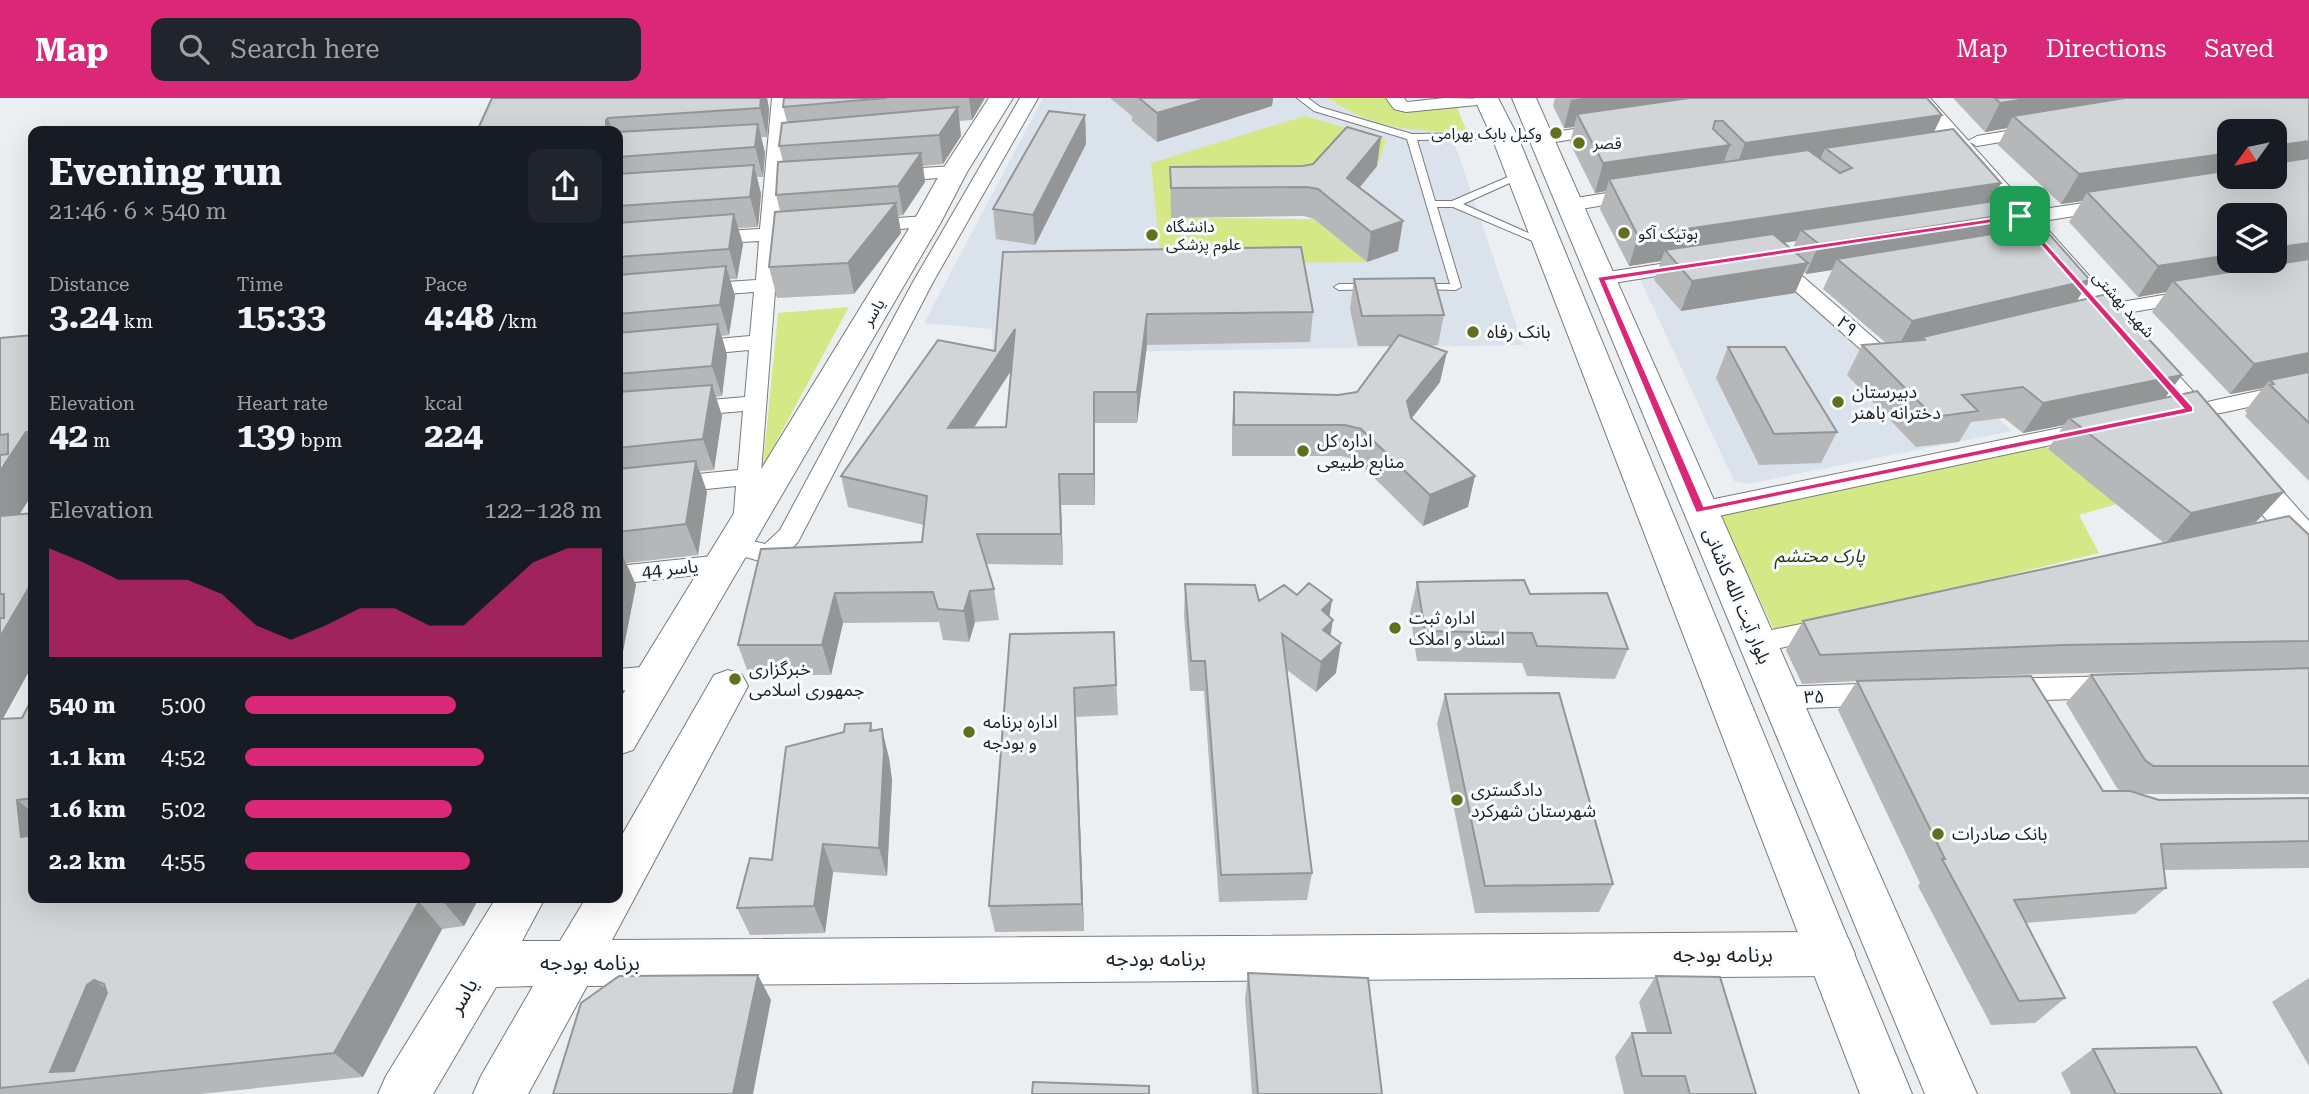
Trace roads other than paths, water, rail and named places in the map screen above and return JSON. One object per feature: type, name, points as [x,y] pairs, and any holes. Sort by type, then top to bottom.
[{"type":"main road","name":"یاسر","points":[[623,722],[636,679],[733,545],[928,222],[954,172],[972,127],[1002,98]]},
{"type":"main road","points":[[1499,98],[1504,135],[1886,1094]]},
{"type":"main road","name":"بلوار آیت الله کاشانی","points":[[1499,98],[1542,139],[1951,1094]]},
{"type":"main road","name":"شهید بهشتی","points":[[1916,98],[2024,229],[2104,312],[2295,529]]},
{"type":"main road","name":"شهید بهشتی","points":[[1938,98],[1956,146]]},
{"type":"main road","points":[[623,876],[728,686]]},
{"type":"main road","name":"یاسر","points":[[404,1094],[519,903]]},
{"type":"main road","points":[[499,1094],[608,903]]},
{"type":"main road","name":"برنامه بودجه","points":[[482,964],[1831,954]]},
{"type":"street","points":[[733,545],[770,555],[789,536],[923,282],[1028,98]]},
{"type":"street","points":[[1399,102],[1499,98]]},
{"type":"street","name":"یاسر","points":[[733,545],[748,477],[783,99]]},
{"type":"street","points":[[1542,139],[1622,127]]},
{"type":"street","points":[[1956,146],[2057,127]]},
{"type":"street","points":[[871,177],[954,172]]},
{"type":"street","points":[[1569,205],[1651,192]]},
{"type":"street","points":[[2024,229],[2136,201]]},
{"type":"street","points":[[848,228],[928,222]]},
{"type":"street","points":[[687,240],[809,231]]},
{"type":"street","name":"۲۹","points":[[1793,250],[1759,255],[1800,284],[1889,360],[1922,355]]},
{"type":"street","points":[[1601,279],[1711,262]]},
{"type":"street","points":[[1800,284],[1827,279]]},
{"type":"street","points":[[671,292],[765,285]]},
{"type":"street","points":[[2104,312],[2218,292]]},
{"type":"street","points":[[623,355],[760,342]]},
{"type":"street","points":[[2189,410],[2309,387]]},
{"type":"street","points":[[623,415],[755,402]]},
{"type":"street","points":[[1700,511],[2108,426]]},
{"type":"street","points":[[623,490],[748,477]]},
{"type":"street","name":"یاسر 44","points":[[623,574],[733,545]]},
{"type":"street","points":[[1757,643],[1851,623]]},
{"type":"street","points":[[1971,691],[2134,686]]},
{"type":"street","points":[[2039,688],[2059,722]]},
{"type":"street","name":"۳۵","points":[[1780,698],[1917,693]]},
{"type":"lane","points":[[1302,98],[1317,109],[1411,137],[1504,135]]},
{"type":"lane","points":[[1404,287],[1456,287],[1411,137]]},
{"type":"lane","points":[[1454,204],[1520,175]]},
{"type":"lane","points":[[1432,204],[1454,204],[1547,243]]},
{"type":"lane","points":[[1339,287],[1378,287]]},
{"type":"place","name":"وکیل بابک بهرامی","points":[[1556,133]]},
{"type":"place","name":"قصر","points":[[1579,143]]},
{"type":"place","name":"بوتیک آکو","points":[[1624,233]]},
{"type":"place","name":"دانشگاه علوم پزشکی","points":[[1152,235]]},
{"type":"place","name":"بانک رفاه","points":[[1473,332]]},
{"type":"place","name":"دبیرستان دخترانه باهنر","points":[[1838,402]]},
{"type":"place","name":"اداره کل منابع طبیعی","points":[[1303,451]]},
{"type":"place","name":"اداره ثبت اسناد و املاک","points":[[1395,628]]},
{"type":"place","name":"خبرگزاری جمهوری اسلامی","points":[[735,679]]},
{"type":"place","name":"اداره برنامه و بودجه","points":[[969,732]]},
{"type":"place","name":"دادگستری شهرستان شهرکرد","points":[[1457,800]]},
{"type":"place","name":"بانک صادرات","points":[[1938,834]]},
{"type":"park label","name":"پارک محتشم","points":[[1820,556]]}]
